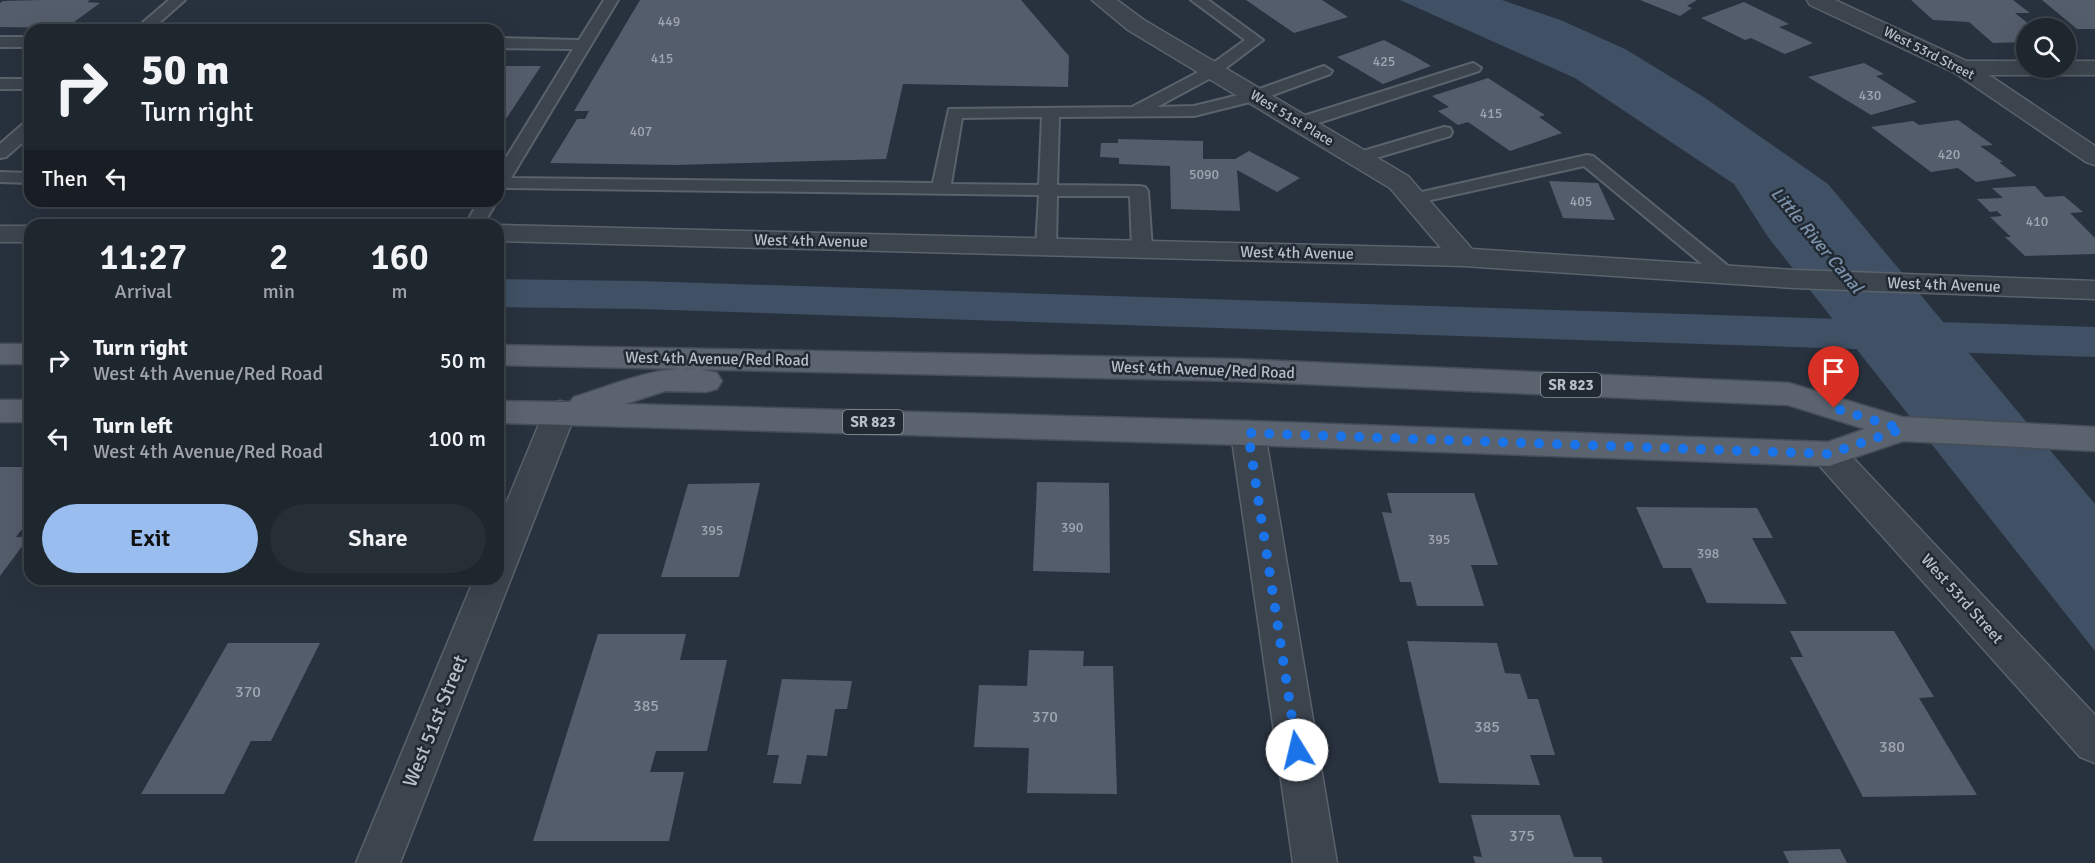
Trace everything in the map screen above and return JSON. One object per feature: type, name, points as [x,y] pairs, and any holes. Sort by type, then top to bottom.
[{"type":"main road","points":[[0,354],[24,354]]},
{"type":"main road","name":"West 4th Avenue/Red Road","points":[[504,355],[1236,370],[1789,394],[1902,429],[2095,439]]},
{"type":"main road","points":[[560,412],[664,380],[892,384],[973,364]]},
{"type":"main road","points":[[0,411],[24,411]]},
{"type":"main road","name":"West 4th Avenue/Red Road","points":[[504,412],[1248,433],[1829,454],[1902,429]]},
{"type":"street","name":"West 51st Place","points":[[1103,0],[1136,25],[1399,182],[1464,257]]},
{"type":"street","name":"West 53rd Street","points":[[1818,0],[1963,68],[2095,157]]},
{"type":"street","points":[[1963,68],[2095,68]]},
{"type":"street","name":"West 4th Avenue","points":[[504,233],[1464,257],[1794,279],[2095,290]]},
{"type":"street","points":[[0,234],[24,234]]},
{"type":"street","points":[[504,552],[560,412]]},
{"type":"street","points":[[1248,433],[1315,863]]},
{"type":"street","name":"West 53rd Street","points":[[1829,454],[2095,744]]},
{"type":"street","name":"West 51st Street","points":[[378,863],[491,585]]},
{"type":"lane","points":[[149,24],[178,0]]},
{"type":"lane","points":[[504,173],[611,0]]},
{"type":"lane","points":[[1135,112],[1212,71],[1255,40],[1198,0]]},
{"type":"lane","points":[[0,42],[24,42]]},
{"type":"lane","points":[[504,43],[582,45]]},
{"type":"lane","points":[[1300,123],[1473,68]]},
{"type":"lane","points":[[941,189],[955,113],[1194,111],[1256,96],[1324,71]]},
{"type":"lane","points":[[0,97],[15,84]]},
{"type":"lane","points":[[1046,247],[1051,112]]},
{"type":"lane","points":[[0,153],[24,132]]},
{"type":"lane","points":[[1359,159],[1444,132]]},
{"type":"lane","points":[[1413,199],[1587,160],[1726,274]]},
{"type":"lane","points":[[0,177],[24,177]]},
{"type":"lane","points":[[504,183],[1139,191],[1142,249]]},
{"type":"water","name":"Little River Canal","points":[[1400,0],[1502,0],[1563,21],[1627,50],[1705,98],[1828,184],[2095,504],[2095,651],[1768,237],[1734,184],[1575,78]]},
{"type":"building","points":[[90,0],[87,2],[100,3],[71,24],[24,24],[24,27],[0,27],[0,3],[3,1]]},
{"type":"building","points":[[640,0],[1021,0],[1069,56],[1068,87],[903,84],[886,159],[675,165],[550,163],[577,119],[585,119],[589,111],[574,111]]},
{"type":"building","points":[[1246,0],[1322,0],[1348,17],[1294,33]]},
{"type":"building","points":[[1640,0],[1697,0],[1687,6],[1692,8],[1680,16]]},
{"type":"building","points":[[1911,0],[2013,0],[2030,13],[2015,13],[2021,18],[2016,18],[2016,42],[1993,43],[1969,22],[1933,20]]},
{"type":"building","points":[[2042,0],[2095,0],[2095,29],[2077,29],[2076,18],[2064,18]]},
{"type":"building","points":[[1744,2],[1789,24],[1779,27],[1813,43],[1785,54],[1751,38],[1745,40],[1701,18]]},
{"type":"building","points":[[1384,40],[1431,66],[1383,84],[1337,57]]},
{"type":"building","points":[[1864,63],[1884,74],[1876,76],[1917,102],[1871,115],[1808,77]]},
{"type":"building","points":[[504,66],[541,66],[504,122]]},
{"type":"building","points":[[1488,78],[1545,115],[1539,117],[1562,133],[1510,151],[1468,122],[1458,125],[1438,111],[1449,107],[1432,96]]},
{"type":"building","points":[[1958,120],[1993,145],[1980,146],[2003,162],[1999,162],[2017,176],[1976,182],[1958,168],[1931,172],[1871,127],[1913,121],[1919,125]]},
{"type":"building","points":[[1118,139],[1203,141],[1203,159],[1235,159],[1249,151],[1300,178],[1277,192],[1237,170],[1240,211],[1171,209],[1170,166],[1119,164],[1119,158],[1100,157],[1101,143],[1118,143]]},
{"type":"building","points":[[1549,181],[1598,183],[1615,220],[1563,218]]},
{"type":"building","points":[[2035,186],[2045,197],[2064,196],[2083,212],[2070,213],[2095,238],[2095,254],[2025,256],[2005,237],[2011,237],[1990,217],[2002,216],[1997,211],[1990,212],[1977,199],[2003,198],[1992,188]]},
{"type":"building","points":[[0,467],[24,467],[24,527],[16,537],[24,537],[24,544],[0,576]]},
{"type":"building","points":[[1037,482],[1109,483],[1110,573],[1033,571]]},
{"type":"building","points":[[760,483],[739,577],[661,577],[688,484]]},
{"type":"building","points":[[1387,493],[1474,493],[1498,565],[1471,565],[1484,606],[1417,606],[1411,582],[1400,582],[1382,512],[1392,513]]},
{"type":"building","points":[[1636,507],[1757,508],[1773,538],[1752,538],[1787,604],[1707,603],[1691,568],[1663,568]]},
{"type":"building","points":[[1790,631],[1894,631],[1934,697],[1919,698],[1977,795],[1863,797],[1790,657],[1803,657]]},
{"type":"building","points":[[598,634],[686,634],[680,660],[727,660],[707,751],[656,751],[650,772],[684,772],[669,841],[533,841]]},
{"type":"building","points":[[1407,641],[1497,643],[1505,673],[1520,674],[1528,699],[1538,699],[1555,755],[1530,755],[1540,785],[1439,783]]},
{"type":"building","points":[[228,643],[320,643],[271,741],[251,741],[224,794],[141,794]]},
{"type":"building","points":[[1029,650],[1084,651],[1083,666],[1113,666],[1117,794],[1027,793],[1029,748],[974,747],[979,685],[1027,686]]},
{"type":"building","points":[[782,679],[852,681],[847,709],[835,709],[827,756],[807,755],[801,784],[773,783],[779,755],[767,755]]},
{"type":"building","points":[[1471,815],[1560,815],[1574,857],[1601,857],[1603,863],[1475,863],[1473,856],[1482,857]]},
{"type":"building","points":[[1840,849],[1847,863],[1789,863],[1783,851]]},
{"type":"waterway","points":[[504,293],[640,295],[2095,342]]},
{"type":"route","points":[[1297,750],[1248,433],[1829,454],[1902,429],[1834,408]]}]
